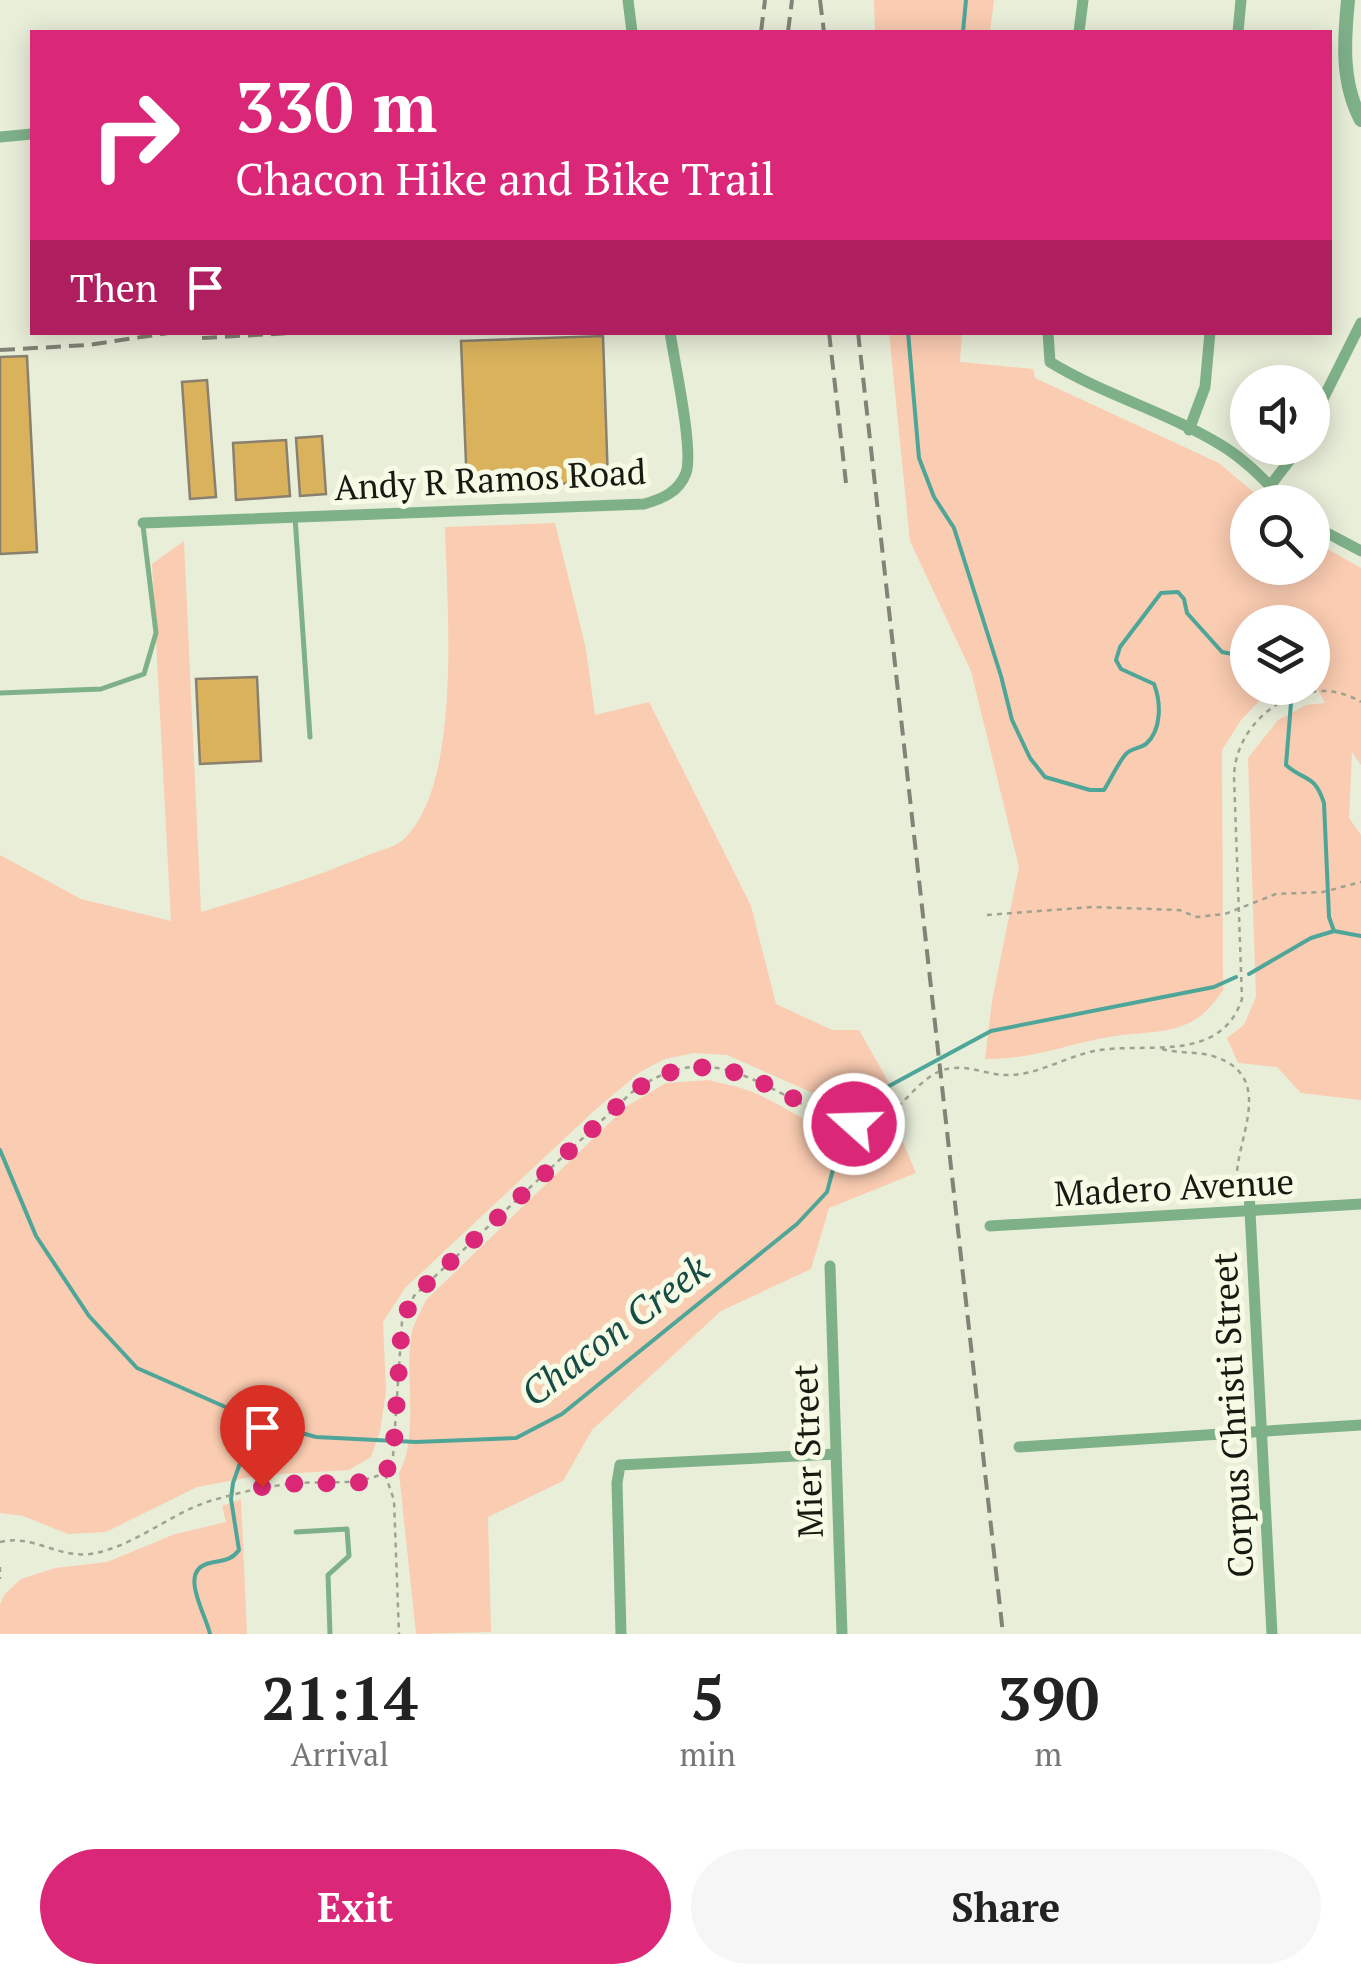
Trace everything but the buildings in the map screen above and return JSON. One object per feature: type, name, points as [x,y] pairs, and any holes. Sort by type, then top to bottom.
[{"type":"street","points":[[628,0],[632,30]]},
{"type":"street","points":[[1079,30],[1083,0]]},
{"type":"street","points":[[1238,30],[1241,0]]},
{"type":"street","points":[[1348,0],[1344,46],[1347,76],[1361,120]]},
{"type":"street","points":[[0,137],[30,134]]},
{"type":"street","points":[[1330,385],[1361,323]]},
{"type":"street","name":"Andy R Ramos Road","points":[[143,524],[644,504],[667,498],[686,472],[686,432],[670,335]]},
{"type":"street","points":[[1048,335],[1050,362],[1219,444],[1269,485]]},
{"type":"street","points":[[1188,430],[1205,388],[1210,335]]},
{"type":"street","points":[[1271,485],[1286,465]]},
{"type":"street","points":[[1330,535],[1361,551]]},
{"type":"street","name":"Corpus Christi Street","points":[[1244,1191],[1250,1211],[1272,1634]]},
{"type":"street","name":"Madero Avenue","points":[[990,1226],[1361,1204]]},
{"type":"street","name":"Mier Street","points":[[830,1266],[842,1634]]},
{"type":"street","points":[[1019,1447],[1361,1426]]},
{"type":"street","points":[[620,1634],[616,1483],[620,1465],[836,1454]]},
{"type":"lane","points":[[295,518],[310,738]]},
{"type":"lane","points":[[0,694],[101,689],[144,674],[156,634],[143,524]]},
{"type":"lane","points":[[296,1532],[347,1529],[349,1556],[328,1575],[330,1634]]},
{"type":"path","points":[[1160,1049],[1216,1034],[1238,1010],[1242,999],[1234,762],[1242,742],[1265,714],[1292,695],[1327,689],[1361,702]]},
{"type":"path","points":[[987,915],[1093,906],[1179,910],[1197,917],[1225,914],[1276,894],[1322,892],[1361,882]]},
{"type":"path","points":[[0,1542],[28,1539],[69,1553],[92,1554],[161,1524],[186,1508],[218,1498],[304,1483],[351,1484],[384,1473],[392,1463],[402,1322],[414,1296],[631,1093],[664,1072],[692,1066],[722,1068],[840,1122],[866,1124],[888,1115],[929,1077],[949,1068],[1006,1075],[1099,1050],[1160,1049],[1215,1057],[1242,1076],[1250,1107],[1236,1168],[1244,1191]]},
{"type":"path","points":[[384,1473],[394,1500],[400,1634]]},
{"type":"path","points":[[0,1567],[0,1580]]},
{"type":"shaded area","points":[[874,0],[994,0],[990,30],[875,30]]},
{"type":"shaded area","points":[[889,335],[962,335],[960,362],[1033,369],[1035,378],[1219,463],[1245,485],[1230,485],[1230,585],[1330,585],[1330,551],[1361,568],[1361,765],[1352,752],[1349,818],[1361,835],[1361,1100],[1301,1093],[1277,1067],[1238,1063],[1227,1038],[1244,1025],[1256,997],[1248,758],[1278,720],[1306,705],[1330,705],[1330,605],[1230,605],[1230,705],[1256,705],[1222,750],[1223,990],[1205,1012],[1173,1029],[1115,1036],[1018,1057],[985,1059],[992,1001],[1019,867],[971,671],[910,541]]},
{"type":"shaded area","points":[[555,523],[586,649],[595,715],[649,702],[751,906],[776,1004],[832,1030],[859,1030],[893,1090],[872,1109],[829,1100],[727,1055],[694,1053],[665,1059],[640,1072],[595,1110],[405,1288],[383,1322],[386,1391],[380,1431],[371,1457],[349,1470],[263,1475],[197,1487],[106,1532],[68,1534],[23,1516],[0,1513],[0,855],[81,899],[171,921],[152,564],[184,541],[201,912],[306,879],[403,840],[422,814],[435,779],[443,737],[448,645],[445,527]]},
{"type":"shaded area","points":[[709,1080],[755,1093],[839,1133],[875,1134],[897,1128],[916,1173],[829,1208],[811,1269],[721,1311],[592,1430],[563,1481],[488,1517],[491,1632],[416,1634],[399,1473],[410,1425],[411,1337],[426,1300],[627,1106],[666,1083]]},
{"type":"shaded area","points":[[241,1499],[247,1634],[0,1634],[0,1604],[21,1579],[55,1568],[107,1562],[175,1534],[226,1522],[222,1506]]},
{"type":"waterway","points":[[963,30],[966,0]]},
{"type":"waterway","points":[[908,335],[919,458],[934,497],[954,528],[1012,720],[1030,758],[1045,777],[1090,790],[1104,790],[1125,755],[1151,738],[1159,716],[1154,684],[1121,669],[1116,660],[1120,647],[1161,593],[1178,592],[1187,613],[1222,652],[1230,654]]},
{"type":"waterway","points":[[1291,705],[1286,765],[1313,782],[1324,803],[1329,917],[1334,931]]},
{"type":"waterway","name":"Chacon Creek","points":[[1249,974],[1311,938],[1334,931],[1361,936]]},
{"type":"waterway","name":"Chacon Creek","points":[[860,1115],[889,1086],[991,1031],[1214,987],[1236,977]]},
{"type":"waterway","name":"Chacon Creek","points":[[0,1150],[36,1236],[89,1316],[137,1368],[255,1420],[316,1437],[416,1442],[516,1438],[562,1414],[797,1224],[827,1192],[843,1132]]},
{"type":"waterway","points":[[210,1634],[194,1583],[200,1567],[230,1558],[239,1550],[231,1499],[255,1421]]},
{"type":"railway","points":[[761,30],[765,0]]},
{"type":"railway","points":[[788,30],[792,0]]},
{"type":"railway","points":[[820,0],[824,30]]},
{"type":"railway","points":[[0,350],[88,345],[155,335]]},
{"type":"railway","points":[[202,338],[256,335]]},
{"type":"railway","points":[[829,335],[846,483]]},
{"type":"railway","points":[[858,335],[1003,1634]]},
{"type":"route","points":[[262,1487],[351,1484],[374,1478],[389,1468],[393,1457],[402,1322],[414,1296],[648,1080],[680,1067],[722,1068],[840,1122],[854,1124]]}]
